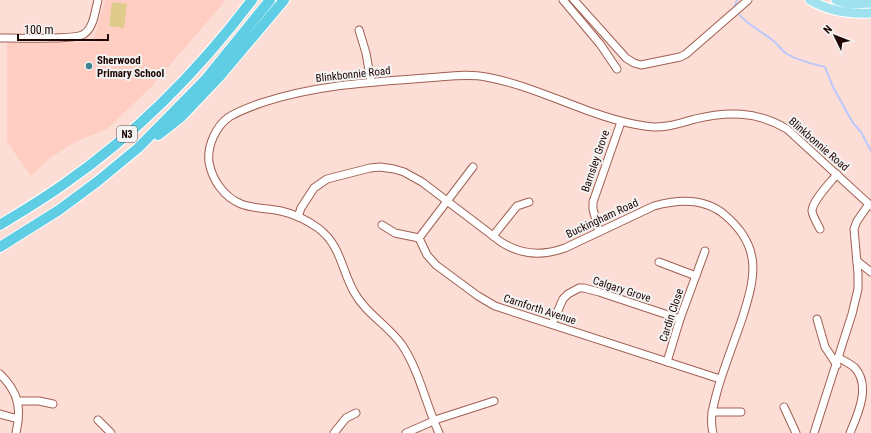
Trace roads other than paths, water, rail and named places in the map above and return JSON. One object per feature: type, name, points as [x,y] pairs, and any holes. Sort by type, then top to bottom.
[{"type":"highway","points":[[235,22],[248,0]]},
{"type":"highway","name":"N3","points":[[0,225],[64,184],[112,148],[153,112],[213,49],[252,0]]},
{"type":"highway","name":"N3","points":[[0,248],[59,210],[98,181],[138,148],[206,79],[270,0]]},
{"type":"highway","points":[[138,148],[161,133],[181,117],[220,76],[284,0]]},
{"type":"main road","points":[[810,0],[841,11],[871,13]]},
{"type":"main road","points":[[836,0],[848,4],[871,3]]},
{"type":"street","points":[[0,38],[50,38],[83,35],[89,29],[98,0]]},
{"type":"street","points":[[563,0],[600,44],[617,69]]},
{"type":"street","points":[[574,0],[626,58],[641,65],[680,57],[686,54],[745,2]]},
{"type":"street","points":[[359,30],[366,53],[371,82]]},
{"type":"street","name":"Blinkbonnie Road","points":[[439,433],[413,368],[402,345],[390,330],[373,316],[355,294],[336,248],[330,239],[319,228],[298,217],[282,211],[242,204],[224,192],[217,184],[211,172],[209,158],[215,133],[224,121],[243,110],[274,99],[315,89],[371,82],[484,76],[512,83],[621,122],[648,127],[672,126],[715,114],[740,114],[760,117],[787,129],[870,205]]},
{"type":"street","name":"Barnsley Grove","points":[[599,232],[593,209],[593,202],[621,122]]},
{"type":"street","name":"Buckingham Road","points":[[298,217],[301,208],[314,188],[322,182],[327,179],[370,168],[380,167],[404,172],[422,182],[446,202],[509,247],[531,254],[545,253],[565,248],[654,206],[667,202],[693,201],[706,204],[721,211],[737,226],[747,241],[753,258],[753,280],[748,299],[720,379],[712,412],[711,423],[713,433]]},
{"type":"street","points":[[382,225],[395,233],[419,238],[473,167]]},
{"type":"street","points":[[820,229],[813,215],[813,207],[817,199],[837,174]]},
{"type":"street","points":[[493,236],[517,206],[529,202]]},
{"type":"street","points":[[814,433],[838,361],[858,289],[854,228],[857,220],[870,205]]},
{"type":"street","name":"Carnforth Avenue","points":[[419,238],[426,255],[430,260],[478,296],[495,306],[720,379]]},
{"type":"street","name":"Cardin Close","points":[[667,362],[680,319],[705,250]]},
{"type":"street","points":[[856,261],[871,272]]},
{"type":"street","points":[[659,262],[696,276]]},
{"type":"street","name":"Calgary Grove","points":[[552,324],[563,299],[568,294],[579,288],[599,292],[680,319]]},
{"type":"street","points":[[817,319],[825,347],[838,361],[855,368],[861,378],[862,401],[850,433]]},
{"type":"street","points":[[0,374],[10,384],[17,397],[19,412],[16,433]]},
{"type":"street","points":[[17,401],[39,401],[53,404]]},
{"type":"street","points":[[406,433],[433,421],[494,401]]},
{"type":"street","points":[[784,406],[796,433]]},
{"type":"street","points":[[712,412],[741,412]]},
{"type":"street","points":[[334,433],[346,418],[356,413]]},
{"type":"street","points":[[0,414],[18,419]]},
{"type":"street","points":[[98,420],[111,433]]},
{"type":"waterway","points":[[734,8],[737,0]]},
{"type":"waterway","points":[[737,12],[744,20],[773,41],[787,54],[825,67],[833,87],[871,151]]},
{"type":"place","name":"Sherwood Primary School","points":[[89,66]]}]
